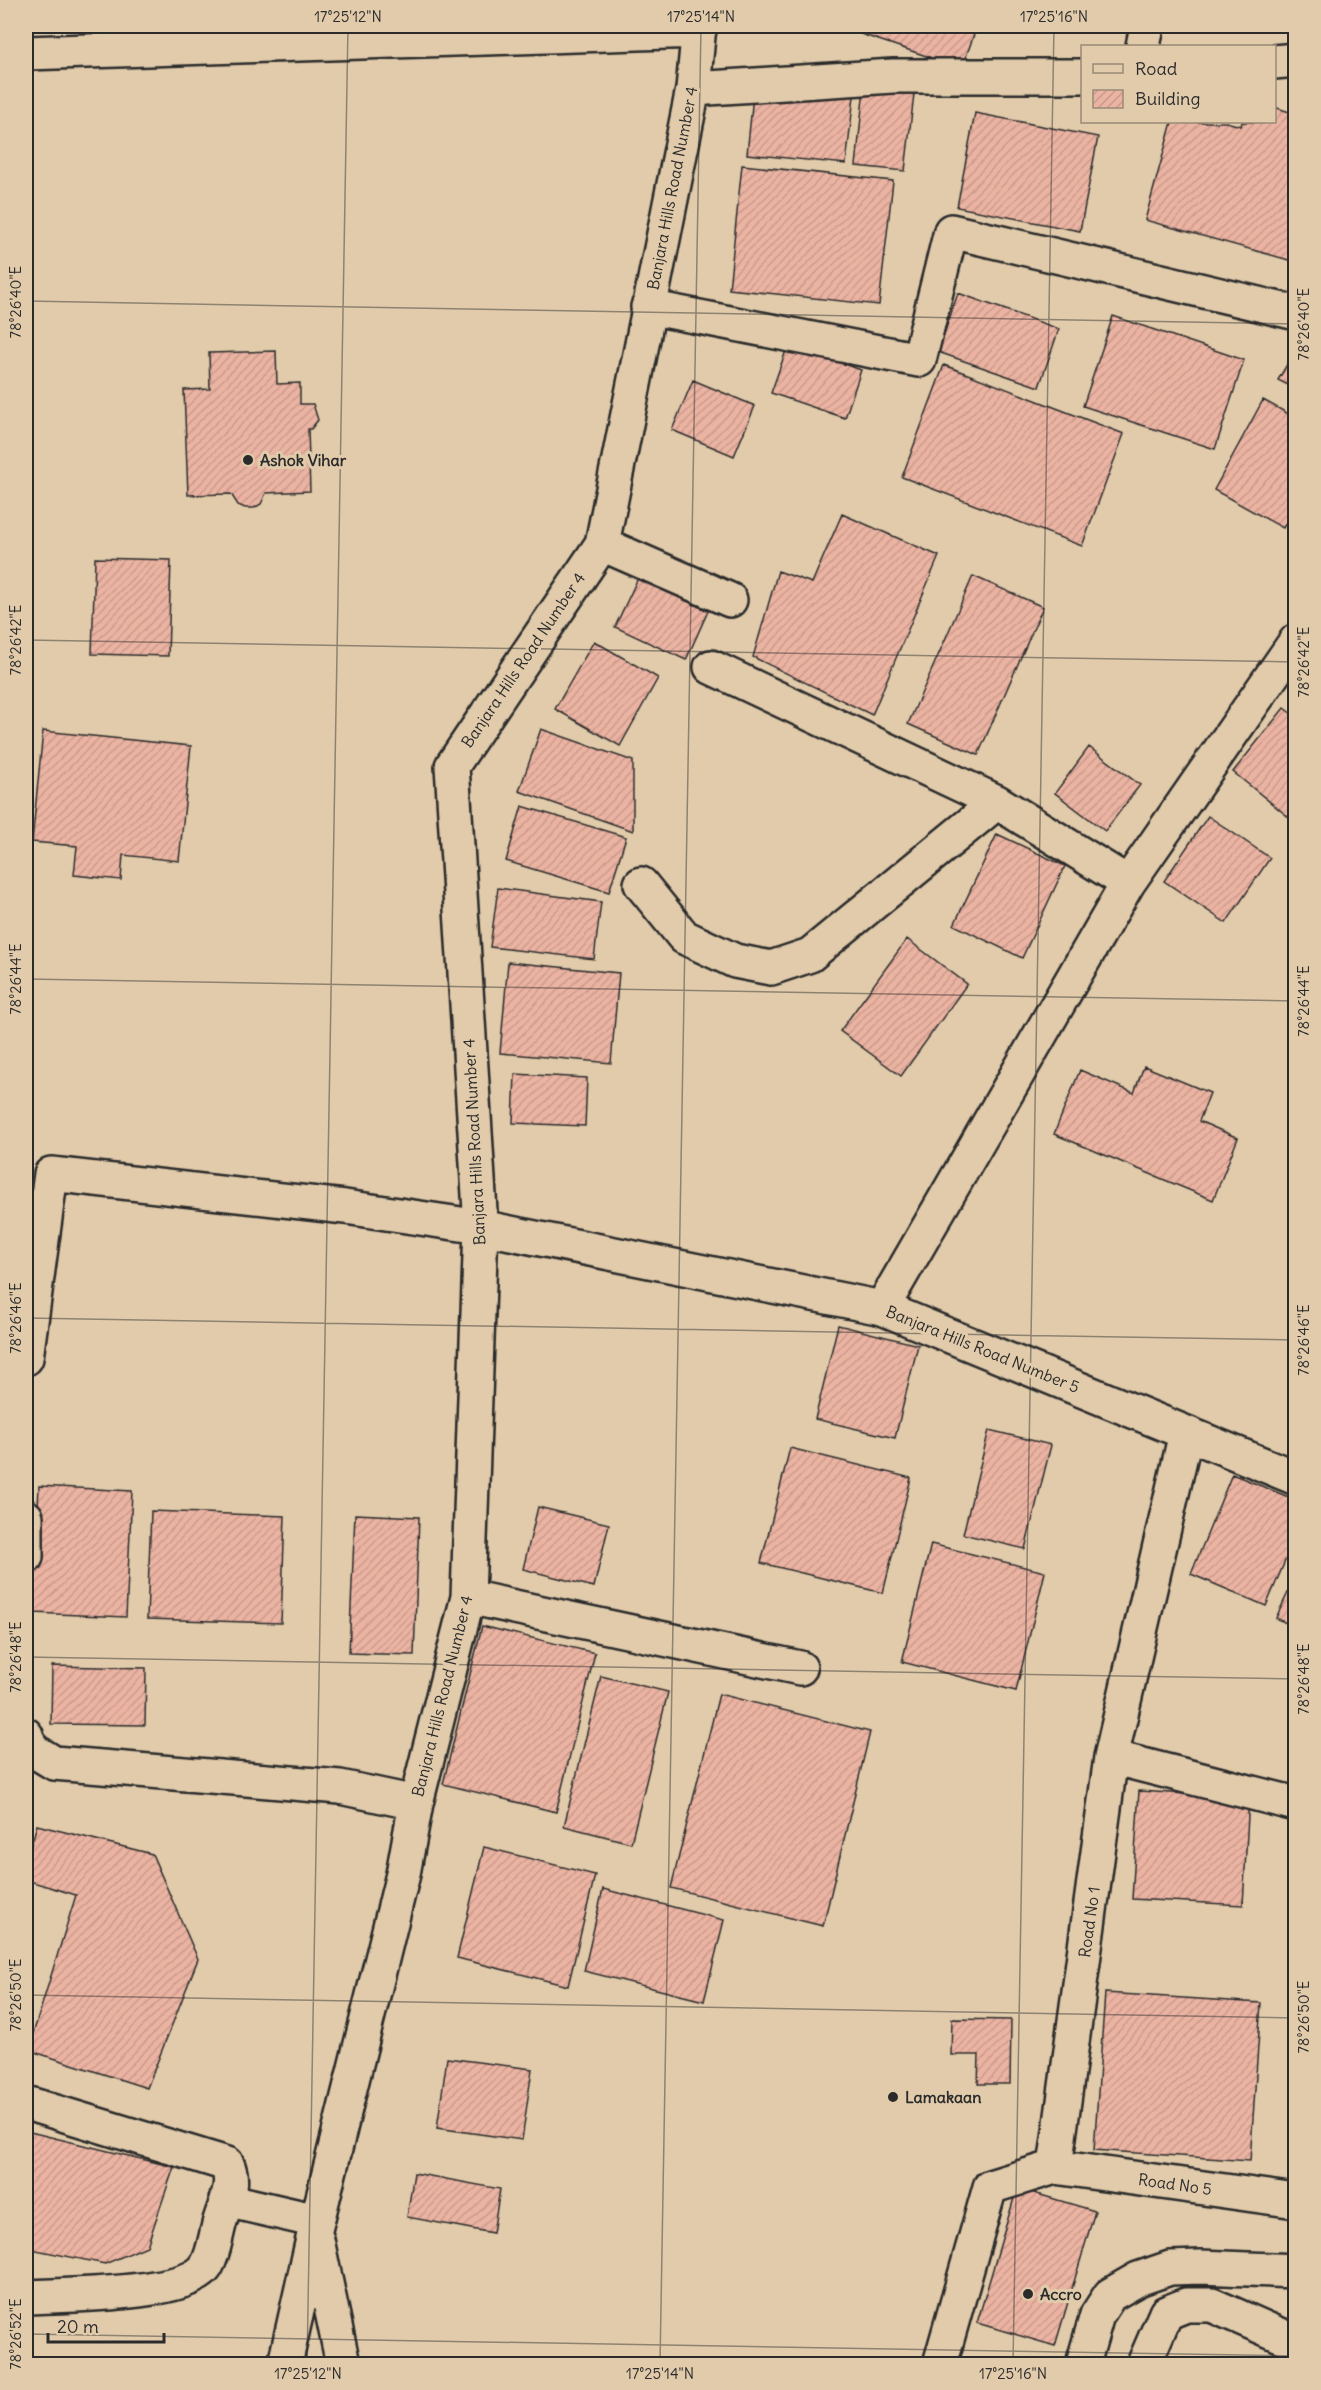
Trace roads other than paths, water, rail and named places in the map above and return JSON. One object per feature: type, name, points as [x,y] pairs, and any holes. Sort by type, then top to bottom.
[{"type":"street","points":[[1143,45],[1147,26]]},
{"type":"street","points":[[26,53],[699,28]]},
{"type":"street","name":"Banjara Hills Road Number 4","points":[[344,2364],[317,2219],[403,1874],[416,1803],[468,1597],[481,1227],[452,766],[602,544],[693,89],[699,28]]},
{"type":"street","points":[[1276,62],[1296,60]]},
{"type":"street","points":[[693,89],[893,76],[1081,76]]},
{"type":"street","points":[[648,307],[919,360],[951,231],[1292,312]]},
{"type":"street","points":[[602,544],[730,600]]},
{"type":"street","points":[[882,1308],[1128,883],[1296,641]]},
{"type":"street","points":[[711,668],[997,802],[1128,883]]},
{"type":"street","points":[[641,884],[684,937],[735,961],[771,968],[810,955],[997,802]]},
{"type":"street","name":"Banjara Hills Road Number 5","points":[[26,1358],[51,1174],[345,1208],[481,1227],[882,1308],[1296,1478]]},
{"type":"street","name":"Road No 1","points":[[1055,2167],[1111,1757],[1186,1432]]},
{"type":"street","points":[[26,1516],[26,1557]]},
{"type":"street","points":[[468,1597],[800,1668]]},
{"type":"street","points":[[26,1735],[31,1749],[54,1763],[340,1787],[416,1803]]},
{"type":"street","points":[[1111,1757],[1296,1803]]},
{"type":"street","points":[[26,2103],[227,2164],[229,2191],[207,2266],[182,2283],[151,2289],[26,2297]]},
{"type":"street","points":[[940,2364],[990,2187],[1055,2167]]},
{"type":"street","name":"Road No 5","points":[[1055,2167],[1296,2201]]},
{"type":"street","points":[[229,2191],[317,2219],[285,2364]]},
{"type":"street","points":[[1083,2364],[1097,2314],[1110,2295],[1138,2279],[1170,2268],[1296,2271]]},
{"type":"street","points":[[1144,2364],[1166,2313],[1186,2304],[1212,2305],[1296,2342]]},
{"type":"place","name":"Ashok Vihar","points":[[248,460]]},
{"type":"place","name":"Lamakaan","points":[[893,2097]]},
{"type":"place","name":"Accro","points":[[1028,2294]]}]
